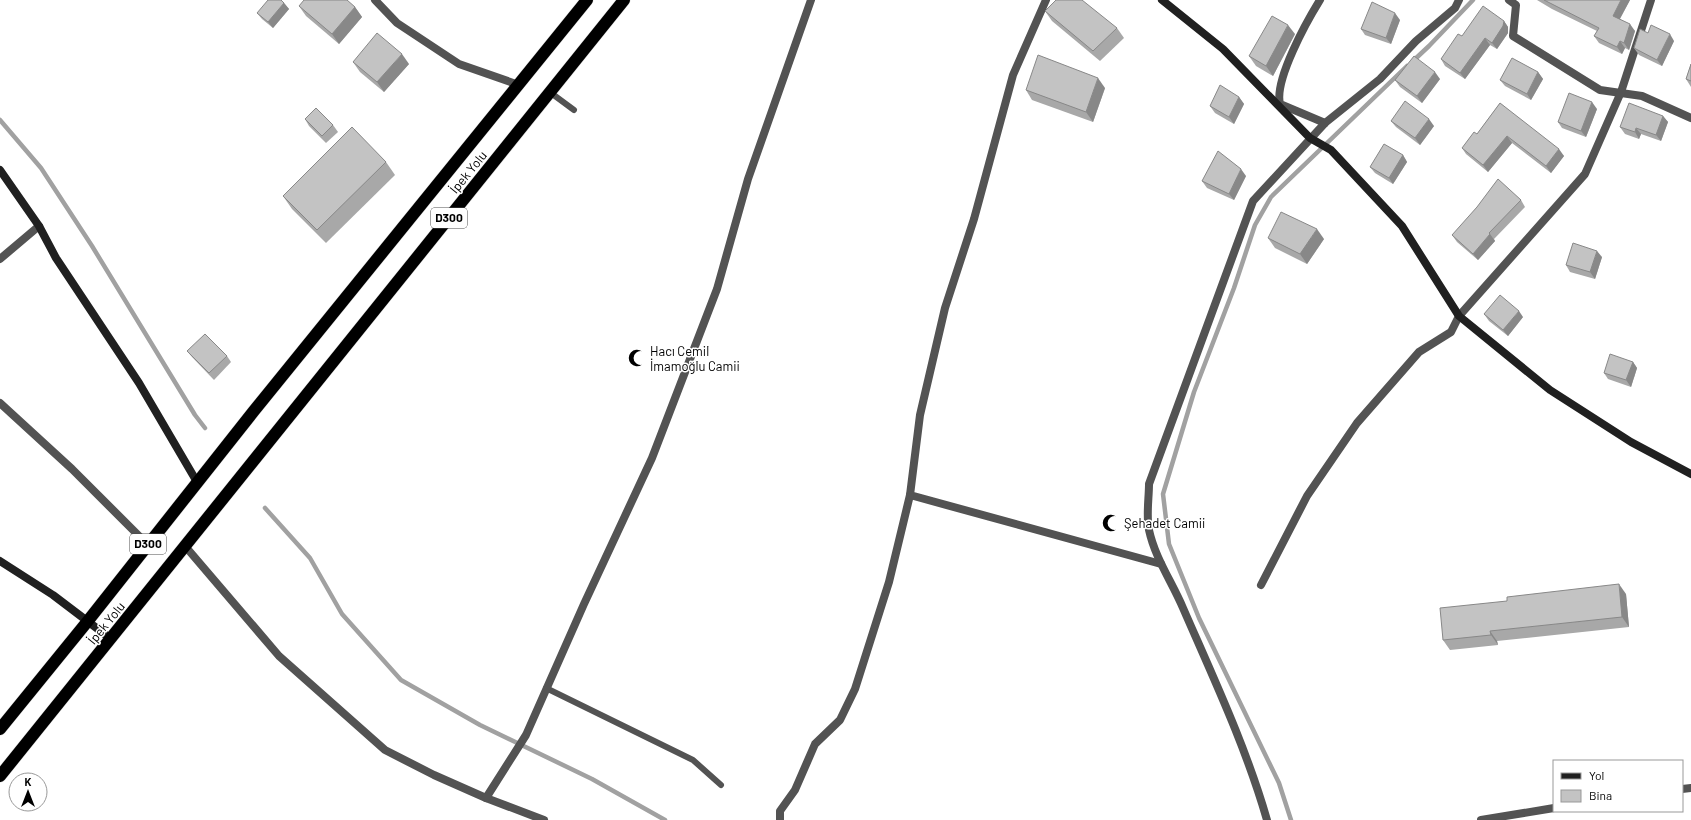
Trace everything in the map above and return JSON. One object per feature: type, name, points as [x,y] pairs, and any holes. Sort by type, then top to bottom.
[{"type":"highway","name":"İpek Yolu","points":[[0,729],[87,622],[147,544],[253,412],[519,86],[587,0]]},
{"type":"highway","name":"İpek Yolu","points":[[0,776],[551,93],[624,0]]},
{"type":"street","points":[[375,0],[397,23],[459,64],[519,86]]},
{"type":"street","points":[[486,798],[526,735],[546,688],[652,458],[714,296],[748,179],[811,0]]},
{"type":"street","points":[[780,820],[780,811],[795,790],[815,744],[840,720],[855,689],[889,582],[910,495],[920,415],[945,308],[974,219],[1013,75],[1046,0]]},
{"type":"street","points":[[1162,0],[1223,49],[1310,138],[1331,150],[1402,226],[1459,316],[1550,390],[1631,442],[1691,474]]},
{"type":"street","points":[[1320,0],[1312,12],[1286,70],[1278,99],[1280,104],[1325,123]]},
{"type":"street","points":[[1267,820],[1258,788],[1216,685],[1178,597],[1161,564],[1149,529],[1149,484],[1253,201],[1325,123],[1380,80],[1416,41],[1455,8],[1460,0]]},
{"type":"street","points":[[1508,0],[1516,5],[1513,36],[1600,90],[1642,96],[1691,118]]},
{"type":"street","points":[[1261,585],[1307,496],[1357,423],[1419,352],[1451,332],[1459,316],[1585,174],[1621,92],[1651,0]]},
{"type":"street","points":[[0,170],[39,226],[56,258],[139,383],[197,482]]},
{"type":"street","points":[[0,259],[39,226]]},
{"type":"street","points":[[0,403],[72,469],[147,544]]},
{"type":"street","points":[[910,495],[1161,564]]},
{"type":"street","points":[[185,546],[279,656],[385,750],[434,775],[486,798],[544,820]]},
{"type":"street","points":[[0,561],[53,594],[87,622],[111,639]]},
{"type":"street","points":[[1481,820],[1553,808]]},
{"type":"lane","points":[[551,93],[574,110]]},
{"type":"lane","points":[[546,688],[693,760],[721,785]]},
{"type":"building","points":[[268,0],[281,0],[284,3],[268,22],[257,13]]},
{"type":"building","points":[[304,0],[347,0],[355,7],[332,34],[299,6]]},
{"type":"building","points":[[1056,0],[1082,0],[1117,28],[1093,51],[1045,11]]},
{"type":"building","points":[[1544,0],[1621,0],[1613,16],[1630,24],[1624,43],[1620,41],[1617,47],[1594,36],[1599,28]]},
{"type":"building","points":[[1372,2],[1395,13],[1386,38],[1361,29]]},
{"type":"building","points":[[1483,6],[1504,21],[1503,26],[1492,43],[1485,38],[1460,73],[1441,59],[1458,34],[1462,36]]},
{"type":"building","points":[[1272,16],[1288,25],[1266,66],[1249,56]]},
{"type":"building","points":[[1651,25],[1670,34],[1657,60],[1634,48],[1640,29],[1648,33]]},
{"type":"building","points":[[377,33],[402,54],[377,82],[353,62]]},
{"type":"building","points":[[1038,55],[1098,78],[1086,112],[1026,90]]},
{"type":"building","points":[[1414,56],[1435,72],[1417,96],[1395,80]]},
{"type":"building","points":[[1512,58],[1538,72],[1527,94],[1500,80]]},
{"type":"building","points":[[1691,64],[1691,81],[1686,79]]},
{"type":"building","points":[[1220,85],[1239,97],[1229,117],[1210,106]]},
{"type":"building","points":[[1569,93],[1592,102],[1581,131],[1558,122]]},
{"type":"building","points":[[1405,101],[1429,119],[1415,138],[1391,121]]},
{"type":"building","points":[[1500,103],[1559,149],[1546,166],[1507,136],[1483,165],[1462,148],[1474,132],[1477,134]]},
{"type":"building","points":[[1629,103],[1663,116],[1656,135],[1636,128],[1635,132],[1620,127]]},
{"type":"building","points":[[316,108],[333,125],[322,136],[305,119]]},
{"type":"building","points":[[352,127],[386,162],[317,230],[283,196]]},
{"type":"building","points":[[1384,144],[1403,155],[1389,178],[1370,167]]},
{"type":"building","points":[[1218,151],[1241,169],[1229,194],[1202,181]]},
{"type":"building","points":[[1498,179],[1521,200],[1489,233],[1490,234],[1473,254],[1452,235],[1477,207]]},
{"type":"building","points":[[1281,212],[1317,229],[1300,254],[1268,238]]},
{"type":"building","points":[[1573,243],[1597,251],[1590,272],[1566,265]]},
{"type":"building","points":[[1500,295],[1519,311],[1503,330],[1484,314]]},
{"type":"building","points":[[205,334],[227,356],[209,373],[187,351]]},
{"type":"building","points":[[1610,354],[1633,362],[1626,380],[1604,373]]},
{"type":"building","points":[[1619,584],[1622,617],[1490,631],[1491,635],[1443,640],[1440,608],[1507,601],[1507,597]]},
{"type":"waterway","points":[[1413,61],[1473,0]]},
{"type":"waterway","points":[[1291,820],[1279,783],[1199,618],[1169,544],[1163,494],[1194,392],[1234,288],[1255,225],[1271,197],[1407,66]]},
{"type":"waterway","points":[[0,120],[41,168],[92,246],[195,415],[205,428]]},
{"type":"waterway","points":[[265,508],[310,558],[342,614],[401,680],[480,725],[592,779],[665,820]]},
{"type":"place","name":"Hacı Cemil İmamoğlu Camii","points":[[637,358]]},
{"type":"place","name":"Şehadet Camii","points":[[1111,523]]}]
